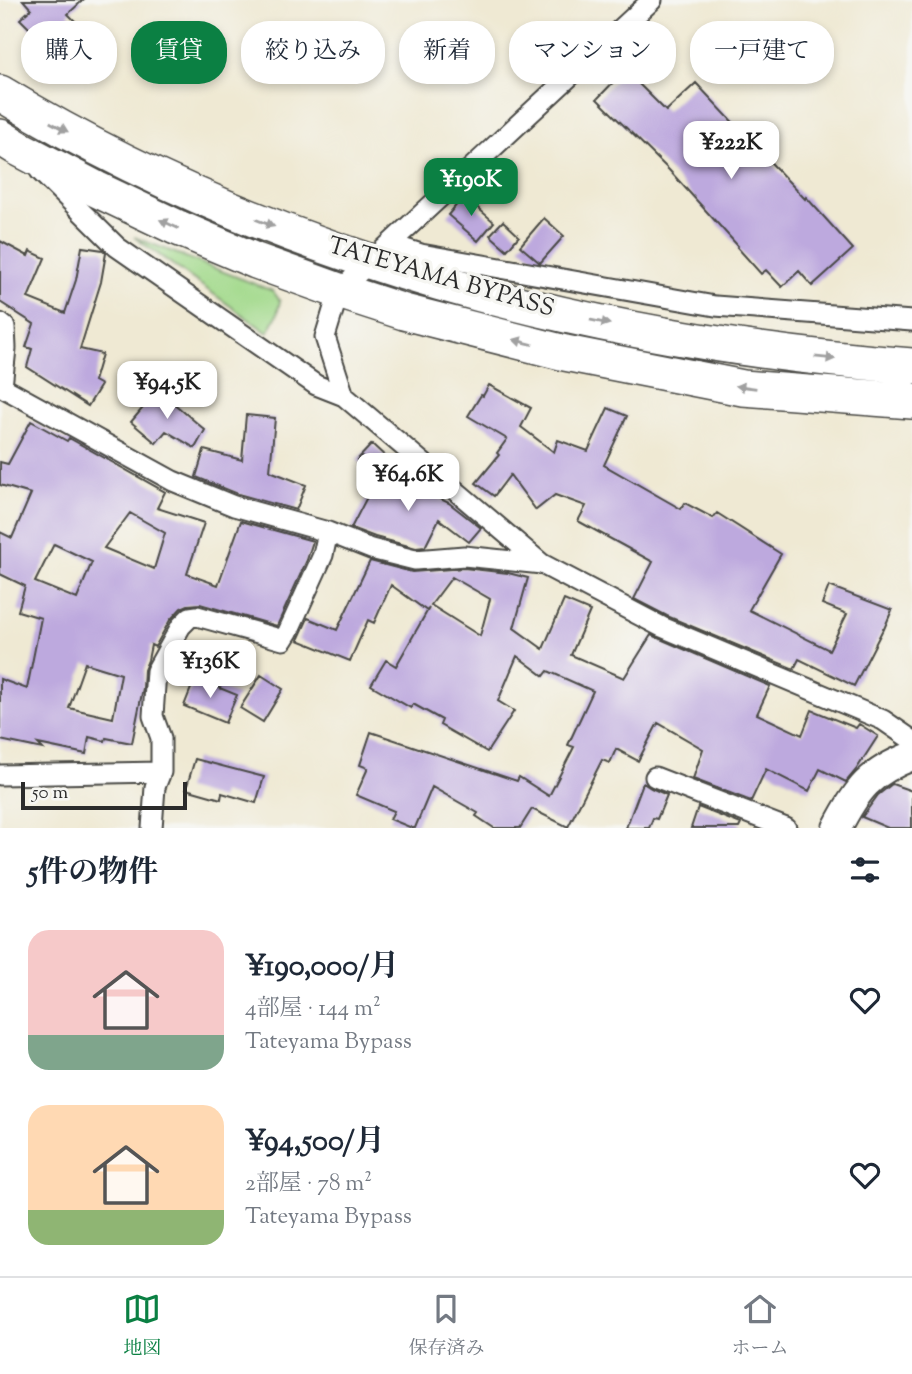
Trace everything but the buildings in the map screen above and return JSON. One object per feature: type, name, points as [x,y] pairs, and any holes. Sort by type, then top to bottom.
[{"type":"highway","name":"TATEYAMA BYPASS","points":[[0,93],[106,152],[185,191],[270,225],[381,253],[461,289],[563,314],[671,336],[765,352],[912,366]]},
{"type":"highway","name":"TATEYAMA BYPASS","points":[[9,143],[176,227],[256,261],[404,312],[565,353],[743,387],[912,401]]},
{"type":"main road","points":[[837,828],[852,800],[867,781],[882,769],[912,755]]},
{"type":"street","points":[[344,396],[325,337],[339,291],[652,0]]},
{"type":"street","points":[[9,143],[117,247],[316,385],[344,396],[542,564],[662,627],[883,720],[912,740]]},
{"type":"street","points":[[381,253],[421,254],[715,306],[912,321]]},
{"type":"street","points":[[0,323],[5,327],[6,348],[2,387],[173,481],[234,506],[415,560],[464,556],[542,564]]},
{"type":"street","points":[[152,828],[160,772],[161,738],[153,716],[156,671],[181,626],[190,617],[197,616],[283,640],[323,555],[328,532]]},
{"type":"street","points":[[0,775],[160,772]]},
{"type":"street","points":[[655,777],[786,828]]},
{"type":"green space","points":[[134,237],[273,291],[280,301],[277,315],[268,333]]}]
